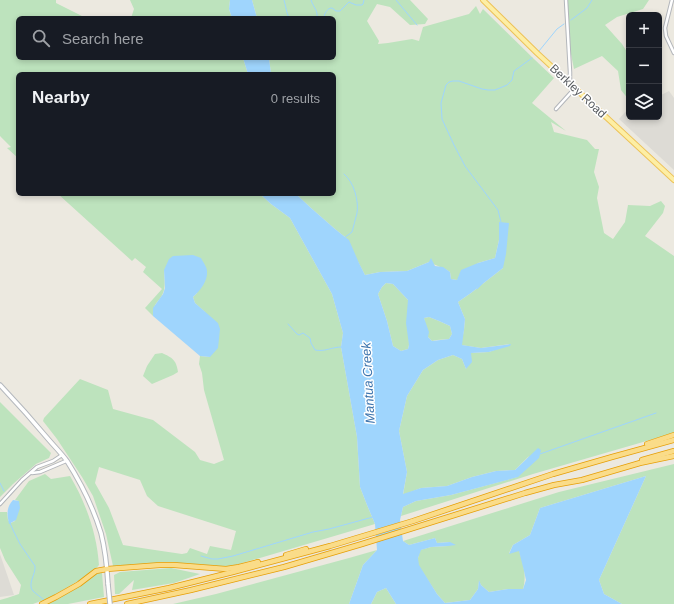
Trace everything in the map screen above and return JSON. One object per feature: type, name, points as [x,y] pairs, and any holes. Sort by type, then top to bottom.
[{"type":"highway","points":[[612,456],[625,450],[655,442],[674,434]]},
{"type":"highway","points":[[90,604],[142,594],[330,546],[612,456],[674,440]]},
{"type":"highway","points":[[129,604],[284,567],[525,493],[674,451]]},
{"type":"highway","points":[[554,485],[582,480],[646,462],[674,456]]},
{"type":"highway","points":[[42,604],[68,591],[96,571],[160,565],[226,569],[245,566],[313,547],[330,546]]},
{"type":"main road","name":"Berkley Road","points":[[483,0],[537,53],[674,180]]},
{"type":"main road","points":[[0,385],[62,455],[84,490],[96,517],[104,547],[110,604]]},
{"type":"street","points":[[566,0],[570,83]]},
{"type":"street","points":[[672,0],[665,28],[666,36],[674,52]]},
{"type":"street","points":[[556,109],[575,88]]},
{"type":"street","points":[[0,504],[22,480],[32,473],[37,467],[53,461],[62,455]]},
{"type":"street","points":[[32,473],[40,472],[66,460]]},
{"type":"shaded area","points":[[669,91],[674,98],[674,170],[619,119],[626,111],[626,120],[662,120],[662,94]]},
{"type":"shaded area","points":[[0,554],[14,595],[0,597]]},
{"type":"green space","points":[[0,0],[56,0],[56,3],[82,16],[16,16],[16,60],[244,60],[247,72],[16,72],[16,156],[7,148],[11,147],[0,136]]},
{"type":"green space","points":[[130,0],[230,0],[229,9],[231,16],[132,16],[134,9]]},
{"type":"green space","points":[[252,0],[410,0],[428,19],[425,24],[410,25],[390,7],[377,4],[367,21],[379,41],[378,44],[412,39],[419,41],[423,27],[469,14],[476,6],[480,14],[483,9],[554,78],[532,103],[566,131],[551,122],[554,132],[587,140],[595,149],[599,149],[594,172],[599,187],[597,198],[604,233],[613,239],[625,222],[628,205],[650,206],[661,201],[665,206],[663,213],[645,236],[674,256],[674,433],[533,474],[401,516],[403,507],[416,501],[451,495],[517,477],[529,456],[515,470],[496,471],[472,477],[447,486],[421,488],[403,495],[407,472],[399,431],[407,396],[423,370],[438,360],[453,355],[462,359],[466,369],[471,353],[489,352],[510,344],[481,348],[461,345],[465,319],[458,302],[503,268],[499,223],[499,240],[495,258],[478,263],[457,280],[451,279],[450,272],[447,270],[429,262],[407,271],[380,272],[365,275],[345,237],[298,196],[336,196],[336,72],[271,72],[269,60],[336,60],[336,16],[256,16]]},
{"type":"green space","points":[[568,0],[649,0],[643,9],[633,12],[626,12],[626,14],[617,17],[605,25],[626,50],[626,96],[621,90],[618,71],[602,56],[574,69],[568,39]]},
{"type":"green space","points":[[60,196],[262,196],[290,218],[332,294],[343,333],[341,347],[357,437],[360,487],[375,524],[229,567],[182,563],[113,566],[106,534],[93,496],[57,439],[43,421],[44,418],[80,379],[108,390],[113,409],[153,420],[195,452],[200,460],[214,464],[224,460],[204,390],[202,373],[199,364],[200,356],[210,357],[205,312],[195,303],[193,297],[197,293],[164,270],[164,290],[155,305],[153,316],[145,308],[162,289],[143,272],[146,267],[135,258],[132,261]],"holes":[[[99,467],[140,480],[147,496],[158,506],[236,531],[231,550],[210,546],[207,554],[190,548],[187,553],[182,554],[123,545],[109,508],[95,483]]]},
{"type":"green space","points":[[386,283],[393,284],[408,300],[409,345],[408,349],[401,351],[393,346],[378,294]]},
{"type":"green space","points":[[429,317],[450,326],[452,334],[449,339],[432,341],[428,337],[424,318]]},
{"type":"green space","points":[[162,353],[169,356],[173,360],[178,372],[152,384],[143,376],[147,366],[155,354]]},
{"type":"green space","points":[[0,402],[51,453],[49,458],[36,464],[0,497]]},
{"type":"green space","points":[[674,464],[674,604],[622,604],[604,594],[599,580],[646,476],[540,508],[530,535],[513,545],[509,553],[519,550],[525,574],[523,589],[508,589],[489,592],[481,585],[479,581],[478,589],[470,600],[445,603],[437,594],[418,565],[418,558],[420,550],[431,547],[448,546],[450,542],[437,543],[435,538],[409,545],[403,541],[559,492]]},
{"type":"green space","points":[[45,474],[51,479],[70,476],[76,486],[90,519],[96,542],[99,565],[93,572],[49,598],[33,604],[0,604],[0,600],[19,594],[21,585],[5,560],[0,548],[0,512],[7,512],[8,520],[11,523],[15,521],[19,501],[15,500],[29,481]]},
{"type":"green space","points":[[377,550],[363,565],[349,604],[173,604],[216,594]]},
{"type":"green space","points":[[171,568],[200,574],[174,583],[132,590],[134,580],[119,594],[115,594],[114,575],[120,572]]},
{"type":"green space","points":[[98,573],[102,573],[104,597],[68,604],[44,604],[82,584]]},
{"type":"green space","points":[[386,588],[396,604],[371,604],[377,592]]},
{"type":"water","points":[[230,0],[252,0],[256,16],[231,16],[229,9]]},
{"type":"water","points":[[244,60],[269,60],[271,72],[247,72]]},
{"type":"water","name":"Mantua Creek","points":[[262,196],[298,196],[349,240],[365,275],[380,272],[407,271],[429,262],[431,258],[435,266],[443,267],[450,272],[451,279],[457,280],[461,270],[495,258],[499,240],[499,222],[509,223],[503,268],[458,302],[465,319],[462,345],[481,348],[511,344],[510,346],[489,352],[471,353],[472,362],[466,369],[462,359],[453,355],[438,360],[423,370],[407,396],[399,431],[407,472],[403,494],[421,488],[447,486],[472,477],[496,471],[515,470],[538,448],[541,450],[539,458],[518,477],[451,495],[416,501],[403,507],[400,520],[403,541],[409,545],[435,538],[437,543],[450,542],[456,545],[431,547],[421,550],[418,558],[419,565],[437,594],[445,603],[470,600],[478,589],[479,580],[481,585],[489,592],[508,589],[523,589],[526,580],[519,551],[509,554],[513,545],[530,535],[540,508],[646,476],[599,580],[604,594],[622,604],[396,604],[386,588],[377,592],[371,604],[349,604],[363,565],[377,550],[375,524],[360,487],[357,437],[341,347],[343,333],[332,294],[290,218]],"holes":[[[386,283],[393,284],[408,300],[406,323],[409,345],[408,349],[401,351],[393,346],[378,294]],[[429,317],[450,326],[452,334],[449,339],[432,341],[428,337],[429,332],[424,318]]]},
{"type":"water","points":[[193,255],[201,258],[207,271],[203,286],[193,297],[195,303],[218,323],[220,329],[218,348],[210,357],[200,356],[153,316],[153,308],[163,294],[165,288],[164,270],[169,259],[173,256]]},
{"type":"water","points":[[13,500],[19,501],[20,508],[16,520],[9,524],[8,511]]},
{"type":"waterway","points":[[284,0],[288,16]]},
{"type":"waterway","points":[[311,0],[317,16]]},
{"type":"waterway","points":[[325,16],[330,8],[340,11],[349,2],[356,5],[362,5],[364,0]]},
{"type":"waterway","points":[[396,0],[417,25]]},
{"type":"waterway","points":[[571,20],[587,8],[592,0]]},
{"type":"waterway","points":[[539,51],[557,29],[564,24]]},
{"type":"waterway","points":[[501,222],[498,210],[465,166],[454,145],[442,119],[441,103],[446,85],[449,82],[459,81],[482,89],[495,90],[507,85],[512,80],[514,71],[532,58]]},
{"type":"waterway","points":[[344,174],[348,177],[353,187],[357,208],[352,232],[344,238]]},
{"type":"waterway","points":[[477,289],[482,284]]},
{"type":"waterway","points":[[288,324],[297,334],[299,335],[303,333],[310,338],[315,350],[341,347]]},
{"type":"waterway","points":[[540,454],[656,413]]},
{"type":"waterway","points":[[0,483],[4,491]]},
{"type":"waterway","points":[[201,556],[212,559],[233,556],[313,532],[373,517]]},
{"type":"waterway","points":[[10,523],[20,544],[35,566],[31,588],[44,600]]}]
